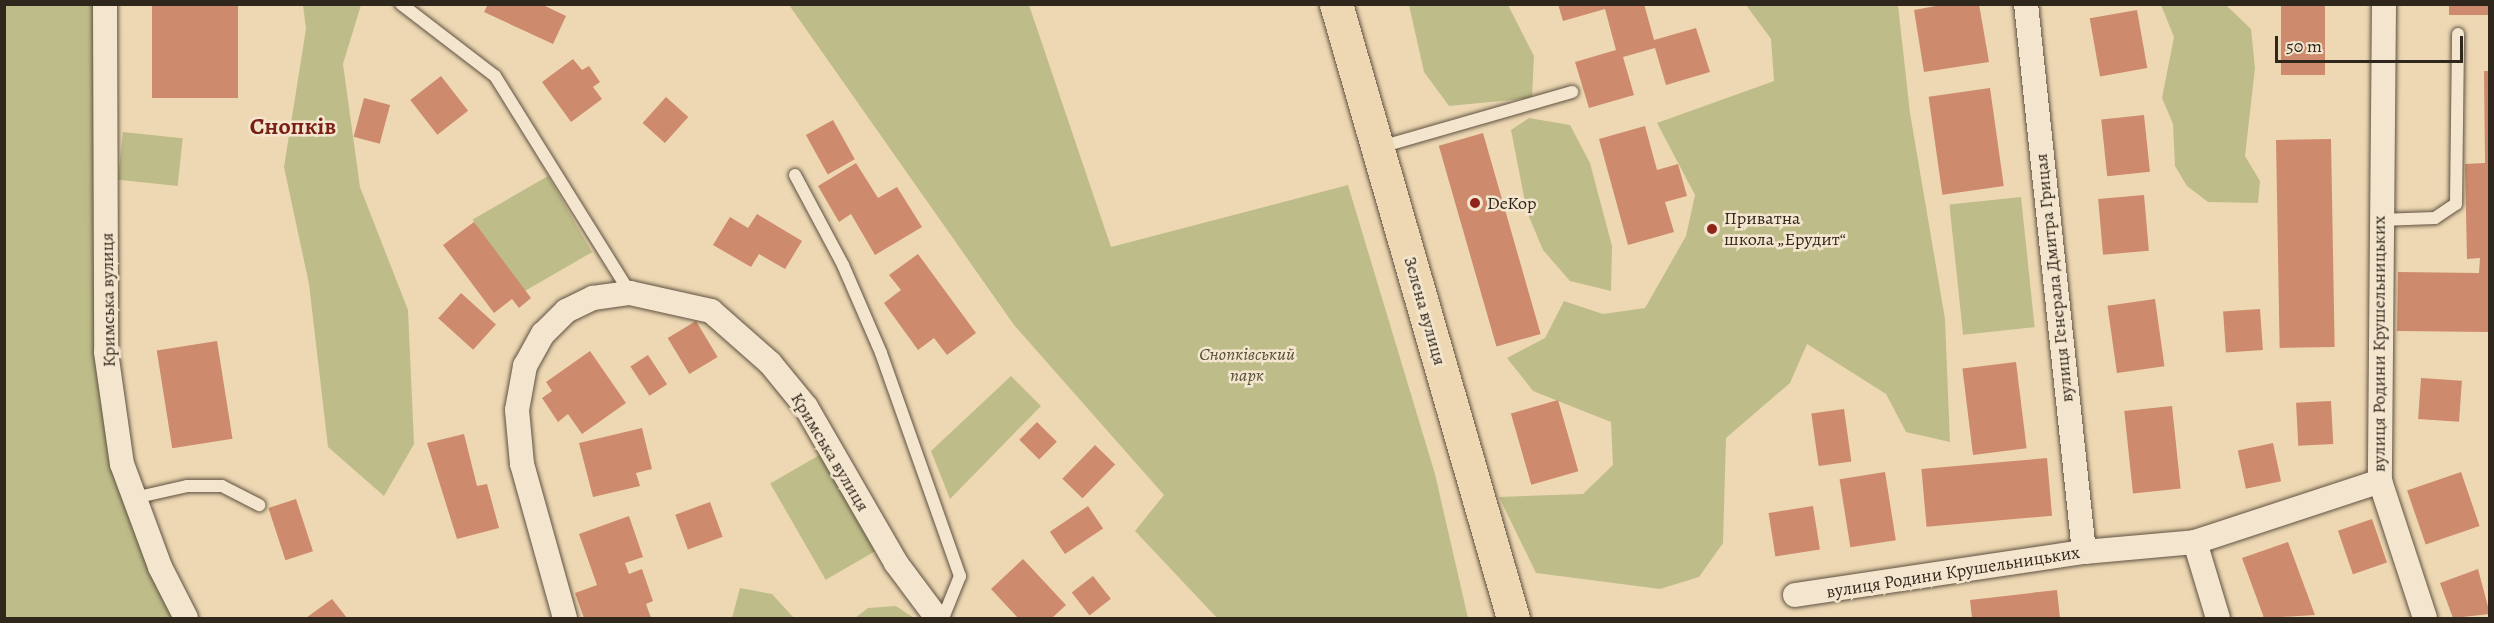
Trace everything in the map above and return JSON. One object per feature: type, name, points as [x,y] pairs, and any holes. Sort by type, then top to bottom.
[{"type":"main road","name":"Зелена вулиця","points":[[1335,4],[1513,618]]},
{"type":"street","name":"Кримська вулиця","points":[[105,4],[106,352],[122,464],[134,498],[186,618]]},
{"type":"street","name":"вулиця Генерала Дмитра Грицая","points":[[2025,4],[2084,552]]},
{"type":"street","name":"вулиця Родини Крушельницьких","points":[[1795,595],[2084,552],[2195,542],[2380,481],[2379,220],[2384,4]]},
{"type":"street","name":"Кримська вулиця","points":[[565,618],[522,464],[517,410],[525,366],[543,334],[566,311],[593,298],[630,292],[711,311],[770,363],[806,407],[896,563],[937,618]]},
{"type":"street","points":[[2380,481],[2426,618]]},
{"type":"street","points":[[2195,542],[2218,618]]},
{"type":"lane","points":[[402,4],[495,76],[630,292]]},
{"type":"lane","points":[[2379,220],[2435,218],[2456,204],[2458,34]]},
{"type":"lane","points":[[1378,148],[1572,92]]},
{"type":"lane","points":[[795,175],[843,266],[881,353],[960,576],[943,618]]},
{"type":"lane","points":[[134,498],[187,486],[222,486],[260,505]]},
{"type":"green space","points":[[4,5],[116,5],[113,346],[129,465],[195,618],[5,618]]},
{"type":"green space","points":[[303,5],[361,5],[343,64],[360,187],[408,310],[414,444],[384,496],[328,447],[309,284],[284,167],[306,29]]},
{"type":"green space","name":"Снопківський парк","points":[[789,5],[1029,5],[1111,247],[1348,185],[1435,474],[1468,618],[1217,618],[1135,531],[1164,495],[1014,325]]},
{"type":"green space","points":[[1409,5],[1508,5],[1534,56],[1532,98],[1449,106],[1424,72]]},
{"type":"green space","points":[[1746,5],[1898,5],[1910,113],[1945,319],[1950,442],[1906,432],[1886,394],[1807,344],[1790,383],[1726,438],[1723,543],[1699,577],[1660,589],[1536,573],[1499,497],[1583,494],[1613,465],[1611,422],[1533,391],[1507,358],[1545,338],[1564,301],[1603,314],[1645,308],[1686,236],[1695,195],[1657,123],[1774,81],[1771,39]]},
{"type":"green space","points":[[2161,5],[2226,5],[2251,29],[2255,68],[2245,156],[2260,181],[2258,203],[2208,202],[2187,186],[2175,166],[2173,124],[2162,98],[2174,37]]},
{"type":"green space","points":[[1529,118],[1570,125],[1590,163],[1612,246],[1611,291],[1570,281],[1543,250],[1527,212],[1511,130]]},
{"type":"green space","points":[[123,132],[183,138],[178,186],[118,180]]},
{"type":"green space","points":[[548,176],[592,252],[517,296],[473,220]]},
{"type":"green space","points":[[2021,197],[2035,327],[1963,335],[1949,205]]},
{"type":"green space","points":[[1011,376],[1041,406],[950,499],[931,451]]},
{"type":"green space","points":[[823,453],[878,549],[826,580],[770,483]]},
{"type":"green space","points":[[740,588],[772,594],[794,618],[732,618]]},
{"type":"green space","points":[[896,606],[914,618],[855,618],[868,608]]},
{"type":"building","points":[[152,4],[238,4],[238,98],[152,98]]},
{"type":"building","points":[[488,4],[541,4],[566,16],[553,44],[484,12]]},
{"type":"building","points":[[1558,4],[1644,4],[1654,40],[1696,28],[1710,72],[1666,85],[1655,48],[1623,57],[1634,95],[1589,108],[1575,62],[1616,50],[1605,9],[1563,21]]},
{"type":"building","points":[[1947,4],[1979,4],[1989,62],[1924,72],[1914,10]]},
{"type":"building","points":[[2281,4],[2325,4],[2325,75],[2281,75]]},
{"type":"building","points":[[2449,4],[2490,4],[2490,15],[2449,15]]},
{"type":"building","points":[[2137,10],[2147,68],[2100,76],[2090,18]]},
{"type":"building","points":[[573,59],[582,70],[589,66],[600,82],[593,87],[602,99],[571,122],[542,82]]},
{"type":"building","points":[[2484,71],[2490,71],[2490,332],[2397,331],[2398,272],[2479,273],[2480,258],[2467,259],[2465,164],[2485,163]]},
{"type":"building","points":[[441,76],[468,111],[437,135],[410,100]]},
{"type":"building","points":[[1990,88],[2004,186],[1942,195],[1929,97]]},
{"type":"building","points":[[666,97],[688,117],[665,143],[643,123]]},
{"type":"building","points":[[364,98],[390,105],[380,144],[354,137]]},
{"type":"building","points":[[2144,115],[2150,172],[2107,176],[2101,119]]},
{"type":"building","points":[[833,120],[855,159],[828,174],[806,135]]},
{"type":"building","points":[[1645,126],[1657,170],[1678,164],[1687,196],[1665,202],[1674,232],[1628,245],[1599,139]]},
{"type":"building","points":[[1483,133],[1541,334],[1496,347],[1439,146]]},
{"type":"building","points":[[2331,139],[2335,347],[2280,348],[2276,140]]},
{"type":"building","points":[[856,163],[878,198],[897,187],[922,227],[875,255],[851,214],[839,222],[818,186]]},
{"type":"building","points":[[2144,195],[2149,251],[2103,255],[2098,199]]},
{"type":"building","points":[[757,214],[802,241],[785,269],[759,254],[751,267],[713,245],[730,217],[748,228]]},
{"type":"building","points":[[474,222],[531,298],[519,308],[512,299],[494,313],[443,245]]},
{"type":"building","points":[[918,254],[976,333],[947,355],[934,338],[918,350],[884,303],[901,290],[889,275]]},
{"type":"building","points":[[461,293],[496,324],[473,350],[438,318]]},
{"type":"building","points":[[2155,299],[2164,366],[2117,373],[2107,306]]},
{"type":"building","points":[[2260,309],[2263,350],[2226,352],[2223,312]]},
{"type":"building","points":[[696,321],[718,357],[689,374],[668,338]]},
{"type":"building","points":[[217,341],[232,439],[172,448],[157,351]]},
{"type":"building","points":[[590,351],[626,403],[582,434],[568,414],[558,422],[542,398],[552,391],[546,382]]},
{"type":"building","points":[[648,355],[667,384],[649,396],[630,366]]},
{"type":"building","points":[[2016,362],[2027,448],[1973,455],[1962,369]]},
{"type":"building","points":[[2421,378],[2462,381],[2459,422],[2418,419]]},
{"type":"building","points":[[1558,400],[1578,471],[1531,485],[1511,414]]},
{"type":"building","points":[[2331,401],[2333,444],[2298,446],[2296,403]]},
{"type":"building","points":[[2172,406],[2181,489],[2133,494],[2124,411]]},
{"type":"building","points":[[1844,409],[1851,461],[1819,466],[1811,414]]},
{"type":"building","points":[[1037,422],[1057,442],[1039,459],[1019,440]]},
{"type":"building","points":[[642,428],[652,469],[636,473],[640,486],[593,497],[579,443]]},
{"type":"building","points":[[464,434],[477,486],[487,484],[499,528],[457,539],[427,443]]},
{"type":"building","points":[[2273,443],[2281,481],[2246,489],[2238,450]]},
{"type":"building","points":[[1095,445],[1115,464],[1082,498],[1062,479]]},
{"type":"building","points":[[2047,458],[2052,516],[1927,527],[1921,469]]},
{"type":"building","points":[[1885,472],[1896,540],[1850,547],[1840,479]]},
{"type":"building","points":[[2461,472],[2480,526],[2426,544],[2407,491]]},
{"type":"building","points":[[296,499],[313,551],[285,560],[268,508]]},
{"type":"building","points":[[710,502],[723,537],[688,549],[675,515]]},
{"type":"building","points":[[1088,506],[1103,528],[1065,554],[1050,532]]},
{"type":"building","points":[[1813,506],[1820,549],[1775,556],[1769,513]]},
{"type":"building","points":[[629,516],[643,557],[625,563],[629,574],[642,569],[653,601],[646,604],[651,618],[584,618],[575,593],[597,585],[579,534]]},
{"type":"building","points":[[2372,519],[2387,562],[2353,574],[2338,531]]},
{"type":"building","points":[[2288,542],[2315,615],[2264,618],[2242,558]]},
{"type":"building","points":[[1023,559],[1066,605],[1052,618],[1018,618],[991,589]]},
{"type":"building","points":[[2478,569],[2490,614],[2453,618],[2440,583]]},
{"type":"building","points":[[1093,576],[1111,599],[1090,615],[1072,593]]},
{"type":"building","points":[[2057,590],[2060,618],[1972,618],[1970,600]]},
{"type":"building","points":[[332,599],[347,618],[306,618]]},
{"type":"place","name":"DeKop","points":[[1475,203]]},
{"type":"place","name":"Приватна школа „Ерудит“","points":[[1712,229]]},
{"type":"district","name":"Снопків","points":[[293,127]]}]
